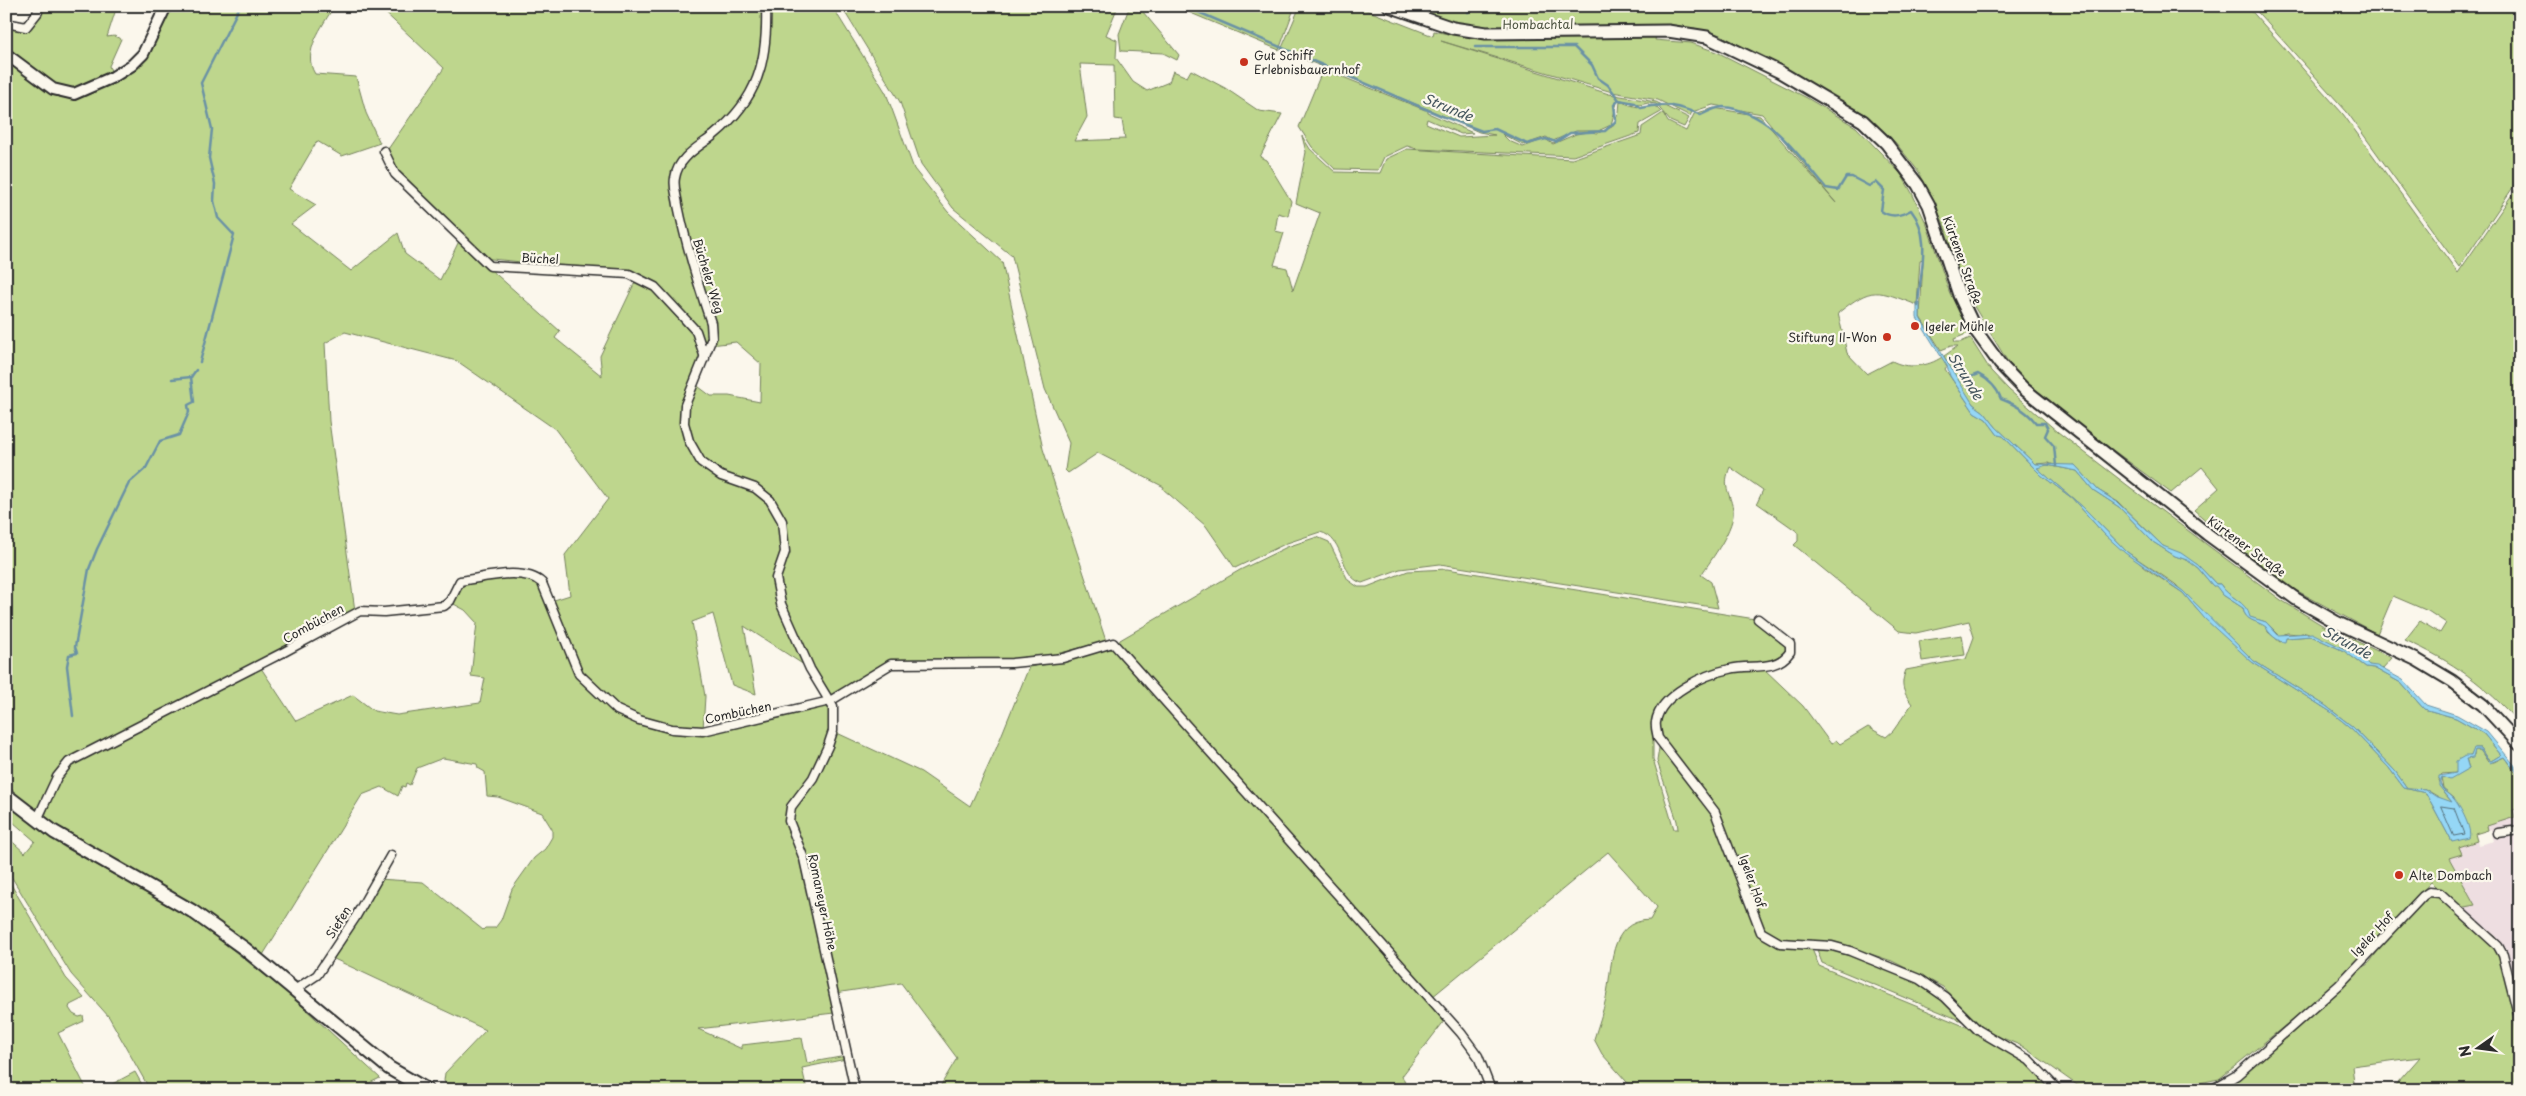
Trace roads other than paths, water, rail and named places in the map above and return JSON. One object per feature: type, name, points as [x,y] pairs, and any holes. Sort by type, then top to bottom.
[{"type":"main road","name":"Kürtener Straße","points":[[1389,6],[1404,9],[1453,28],[1486,33],[1668,31],[1707,37],[1780,72],[1863,120],[1886,143],[1918,185],[1929,205],[1959,294],[1976,331],[2000,364],[2024,390],[2206,534],[2296,599],[2336,622],[2417,660],[2452,681],[2483,705],[2520,745]]},
{"type":"main road","points":[[6,795],[37,820],[95,857],[192,910],[245,949],[293,991],[412,1087],[426,1090]]},
{"type":"street","points":[[6,23],[26,27],[38,12],[37,6]]},
{"type":"street","points":[[6,54],[53,89],[74,94],[113,77],[132,65],[143,54],[166,6]]},
{"type":"street","name":"Bücheler Weg","points":[[766,6],[768,39],[760,75],[751,94],[737,113],[679,163],[674,179],[690,253],[711,323],[712,338],[706,358],[685,405],[684,423],[688,441],[701,462],[715,472],[755,488],[770,500],[782,521],[785,552],[776,578],[781,604],[810,669],[830,701]]},
{"type":"street","name":"Büchel","points":[[384,151],[395,174],[490,266],[629,274],[655,287],[696,331],[706,358]]},
{"type":"street","name":"Combüchen","points":[[37,820],[56,777],[69,762],[360,611],[384,612],[444,606],[450,601],[460,581],[524,573],[534,576],[542,584],[579,674],[617,710],[639,720],[672,729],[703,731],[830,701]]},
{"type":"street","name":"Igeler Hof","points":[[1758,619],[1790,644],[1790,652],[1786,657],[1772,666],[1732,668],[1707,675],[1689,684],[1665,703],[1659,711],[1655,723],[1658,738],[1715,812],[1761,932],[1780,943],[1832,946],[1850,951],[1919,979],[1945,997],[1978,1030],[2029,1060],[2058,1090]]},
{"type":"street","points":[[830,701],[892,664],[1012,663],[1064,658],[1113,643],[1461,1033],[1478,1056],[1491,1090]]},
{"type":"street","name":"Romaneyer Höhe","points":[[830,701],[835,716],[828,746],[814,778],[791,807],[789,821],[804,859],[855,1090]]},
{"type":"street","points":[[2498,833],[2520,830]]},
{"type":"street","name":"Siefen","points":[[293,991],[317,975],[355,918],[391,855]]},
{"type":"street","name":"Igeler Hof","points":[[2211,1090],[2238,1074],[2339,985],[2423,896],[2429,892],[2440,893],[2498,946],[2503,955],[2518,1010]]},
{"type":"water","points":[[1920,303],[1920,318],[1973,404],[1984,412],[1996,427],[2035,464],[2075,465],[2098,490],[2117,502],[2163,546],[2181,553],[2198,565],[2216,584],[2220,584],[2223,589],[2245,607],[2250,617],[2266,622],[2278,635],[2312,633],[2361,657],[2369,665],[2377,666],[2403,680],[2426,705],[2457,715],[2487,732],[2517,768],[2514,770],[2504,757],[2490,763],[2480,750],[2475,750],[2473,758],[2466,759],[2469,769],[2450,780],[2442,777],[2440,781],[2444,790],[2454,799],[2462,812],[2468,824],[2469,838],[2452,842],[2426,793],[2404,788],[2389,768],[2352,729],[2331,712],[2252,662],[2205,619],[2183,593],[2125,553],[2104,534],[2072,498],[2041,475],[2003,436],[1998,435],[1986,419],[1974,412],[1950,376],[1947,366],[1917,318],[1917,305]],"holes":[[[2047,465],[2077,471],[2093,490],[2119,507],[2153,542],[2198,568],[2213,586],[2216,586],[2223,595],[2243,608],[2246,616],[2266,627],[2276,639],[2285,642],[2286,638],[2311,636],[2344,651],[2366,667],[2374,668],[2401,683],[2424,709],[2456,718],[2484,734],[2501,755],[2491,761],[2488,760],[2480,748],[2474,748],[2471,756],[2465,756],[2456,761],[2456,773],[2439,776],[2439,786],[2452,802],[2435,796],[2425,789],[2407,788],[2395,771],[2353,727],[2326,706],[2254,661],[2183,591],[2127,552],[2083,507],[2037,468]]]},
{"type":"waterway","points":[[200,362],[234,235],[218,218],[214,201],[215,184],[209,158],[212,129],[201,83],[240,6]]},
{"type":"waterway","name":"Strunde","points":[[1184,6],[1442,116],[1482,131],[1495,129],[1527,144],[1546,139],[1556,142],[1570,133],[1605,131],[1616,121],[1614,105],[1619,100],[1635,103],[1641,108],[1664,105],[1686,109],[1701,115],[1720,107],[1740,110],[1755,117],[1782,137],[1826,188],[1838,190],[1846,177],[1852,177],[1869,186],[1876,182],[1884,190],[1881,211],[1888,215],[1896,215],[1911,210],[1922,232],[1923,244],[1918,306]]},
{"type":"waterway","points":[[1468,12],[1470,6]]},
{"type":"waterway","points":[[1475,47],[1574,47],[1592,65],[1598,78],[1608,85],[1619,100]]},
{"type":"waterway","points":[[73,716],[67,666],[69,655],[77,653],[75,647],[89,569],[129,483],[146,468],[160,441],[179,435],[189,412],[188,405],[194,402],[191,377],[196,370]]},
{"type":"waterway","points":[[1968,384],[1970,377],[1978,374],[1992,384],[2001,399],[2029,415],[2036,423],[2045,423],[2048,429],[2045,436],[2054,446],[2056,466]]},
{"type":"waterway","points":[[172,379],[191,377]]},
{"type":"waterway","name":"Strunde","points":[[2513,766],[2520,776]]},
{"type":"place","name":"Gut Schiff Erlebnisbauernhof","points":[[1244,62]]},
{"type":"place","name":"Igeler Mühle","points":[[1915,326]]},
{"type":"place","name":"Stiftung Il-Won","points":[[1887,337]]},
{"type":"place","name":"Alte Dombach","points":[[2399,875]]},
{"type":"park label","name":"Hombachtal","points":[[1538,24]]}]
